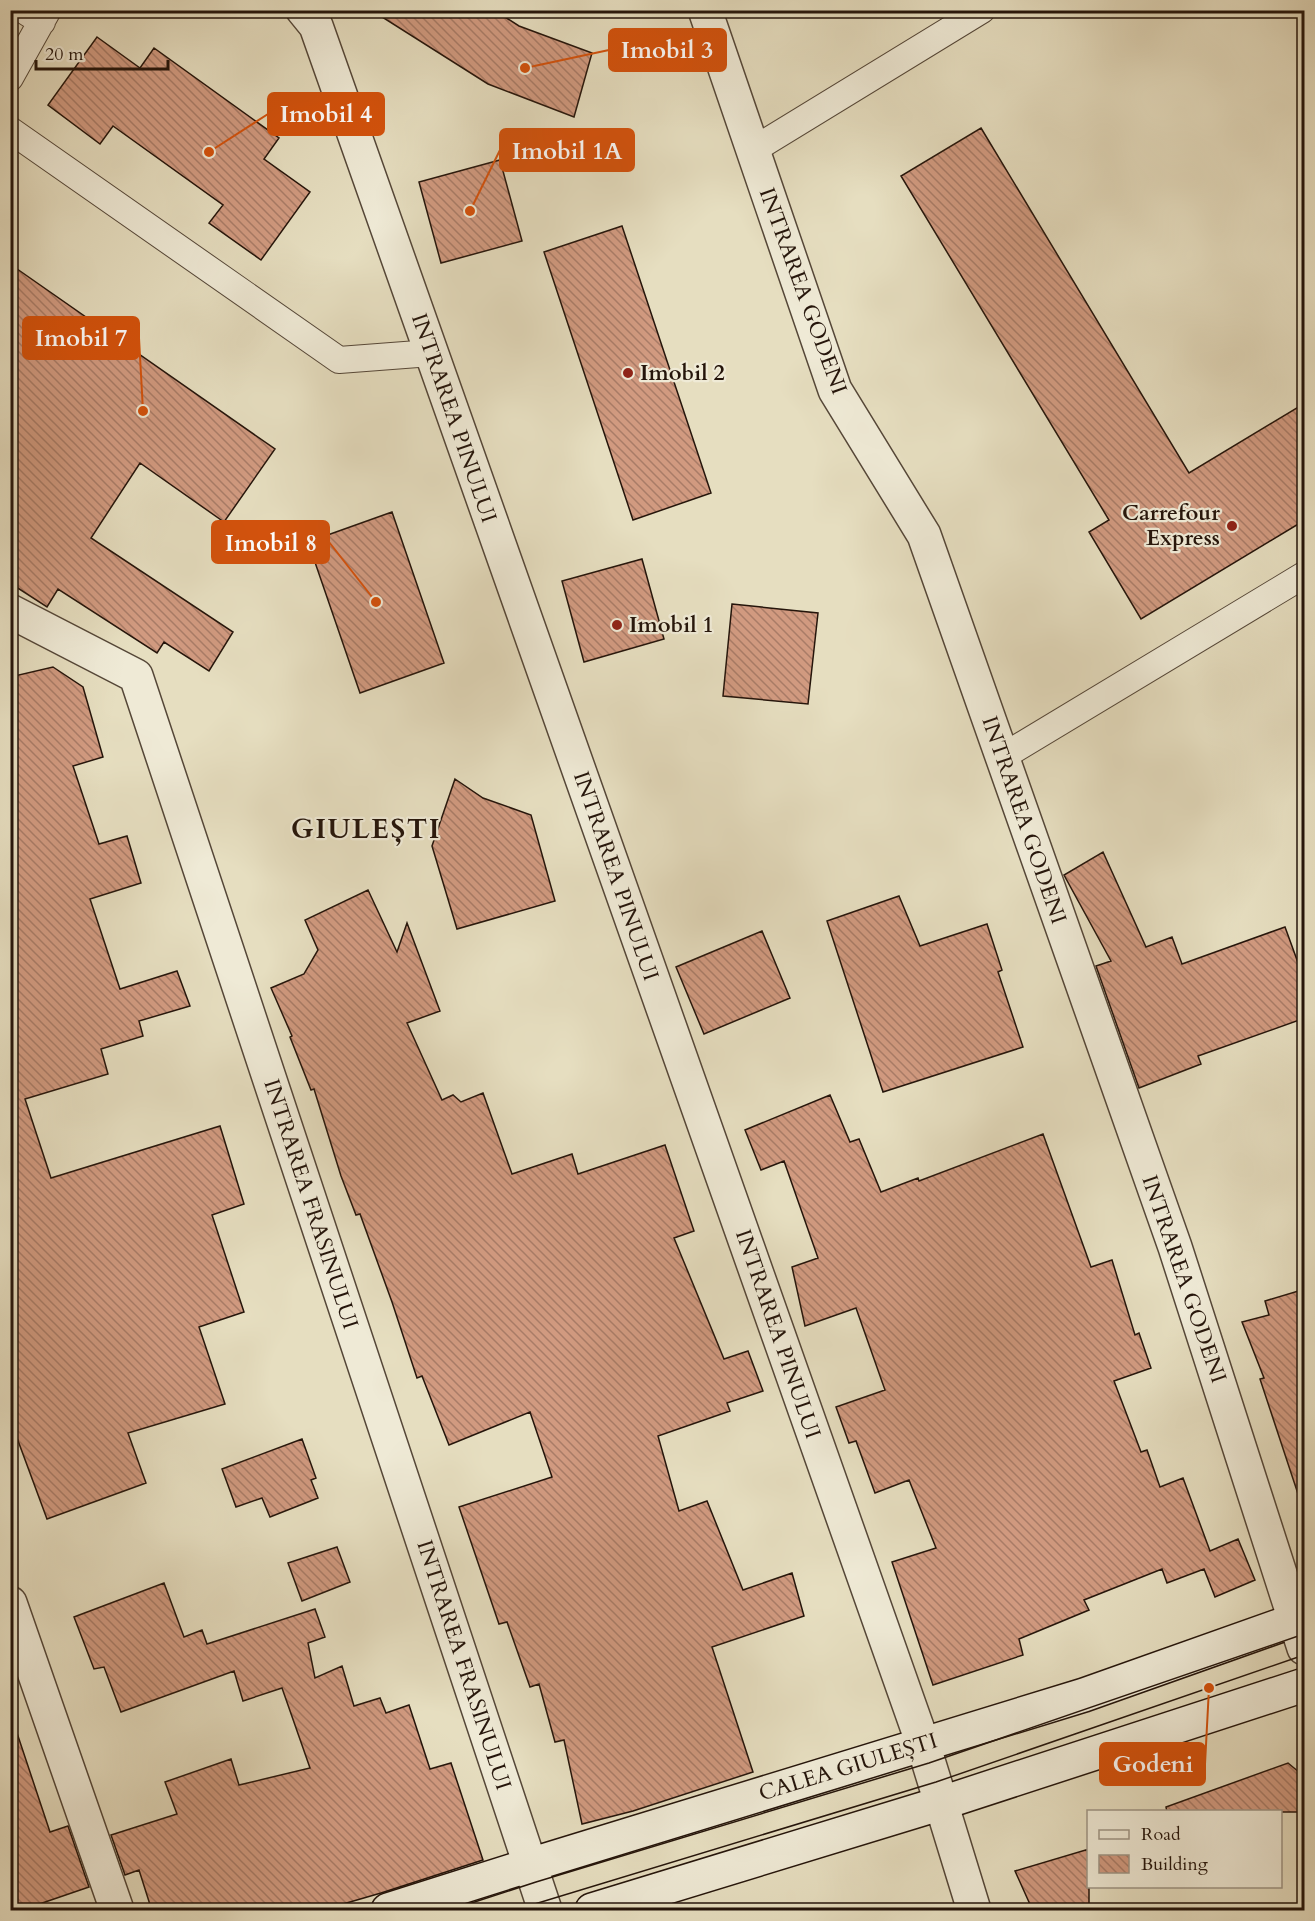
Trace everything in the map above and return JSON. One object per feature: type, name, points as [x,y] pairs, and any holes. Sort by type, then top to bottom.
[{"type":"street","name":"INTRAREA PINULUI","points":[[303,10],[316,26],[923,1744],[974,1911]]},
{"type":"street","name":"INTRAREA GODENI","points":[[705,10],[835,390],[924,535],[1175,1247],[1302,1628]]},
{"type":"street","name":"INTRAREA FRASINULUI","points":[[10,611],[136,676],[545,1911]]},
{"type":"street","points":[[10,1603],[117,1911]]},
{"type":"street","name":"CALEA GIULEȘTI","points":[[388,1911],[530,1865],[1302,1628]]},
{"type":"street","points":[[592,1911],[942,1803],[1305,1685]]},
{"type":"lane","points":[[753,150],[982,10]]},
{"type":"lane","points":[[10,78],[38,14]]},
{"type":"lane","points":[[10,130],[339,360],[431,353]]},
{"type":"lane","points":[[1002,757],[1305,575]]},
{"type":"building","points":[[371,10],[494,10],[519,26],[592,53],[574,117],[488,84]]},
{"type":"building","points":[[97,37],[140,68],[154,48],[279,138],[264,159],[310,192],[261,260],[209,223],[223,205],[113,126],[100,144],[48,105]]},
{"type":"building","points":[[981,128],[1189,473],[1305,403],[1305,520],[1141,619],[1089,532],[1109,520],[901,176]]},
{"type":"building","points":[[500,160],[522,241],[441,263],[419,182]]},
{"type":"building","name":"Imobil 2","points":[[622,226],[711,493],[633,520],[544,252]]},
{"type":"building","points":[[10,264],[275,449],[224,522],[140,463],[91,538],[233,632],[209,671],[164,642],[157,653],[58,589],[47,607],[10,583]]},
{"type":"building","points":[[392,512],[444,663],[360,693],[308,542]]},
{"type":"building","name":"Imobil 1","points":[[642,559],[664,639],[584,662],[562,581]]},
{"type":"building","points":[[732,604],[818,613],[808,704],[723,696]]},
{"type":"building","points":[[53,667],[83,687],[103,757],[73,766],[99,844],[127,836],[141,883],[90,899],[120,989],[177,971],[190,1006],[139,1021],[143,1036],[101,1049],[108,1074],[25,1099],[51,1178],[220,1126],[244,1204],[212,1215],[244,1312],[199,1327],[225,1404],[128,1433],[146,1483],[47,1519],[10,1419],[10,677]]},
{"type":"building","points":[[455,779],[483,798],[531,815],[555,901],[457,929],[432,846]]},
{"type":"building","points":[[1103,852],[1146,947],[1172,937],[1182,964],[1285,927],[1305,982],[1305,1018],[1198,1056],[1201,1064],[1139,1088],[1096,966],[1111,961],[1064,875]]},
{"type":"building","points":[[368,890],[397,952],[407,923],[440,1011],[407,1023],[442,1100],[453,1095],[461,1102],[483,1093],[512,1174],[572,1154],[578,1174],[665,1145],[694,1231],[674,1238],[724,1359],[748,1351],[763,1391],[727,1403],[730,1411],[658,1436],[679,1511],[707,1501],[743,1590],[792,1573],[804,1616],[712,1647],[753,1772],[633,1811],[582,1824],[564,1740],[555,1742],[539,1684],[530,1687],[507,1622],[499,1624],[459,1507],[552,1477],[530,1412],[449,1445],[422,1376],[417,1378],[360,1214],[356,1215],[341,1176],[314,1089],[311,1090],[290,1037],[292,1036],[271,988],[304,974],[318,950],[305,920]]},
{"type":"building","points":[[899,896],[920,946],[987,924],[1002,970],[998,972],[1023,1047],[883,1092],[827,921]]},
{"type":"building","points":[[762,931],[790,998],[704,1034],[676,967]]},
{"type":"building","points":[[830,1095],[850,1142],[859,1139],[881,1192],[918,1178],[919,1181],[1043,1134],[1091,1267],[1112,1260],[1135,1335],[1139,1333],[1151,1368],[1114,1381],[1141,1452],[1147,1450],[1160,1487],[1183,1478],[1210,1551],[1238,1539],[1255,1580],[1215,1597],[1204,1569],[1167,1583],[1162,1569],[1084,1600],[1089,1610],[1019,1639],[1023,1655],[933,1685],[892,1562],[936,1548],[909,1480],[875,1493],[856,1441],[849,1443],[836,1407],[885,1390],[856,1308],[805,1326],[792,1267],[818,1258],[784,1161],[761,1170],[745,1130]]},
{"type":"building","points":[[1305,1289],[1305,1493],[1298,1494],[1260,1379],[1264,1378],[1242,1322],[1269,1315],[1265,1301]]},
{"type":"building","points":[[302,1439],[316,1478],[311,1480],[318,1498],[270,1517],[262,1498],[236,1507],[222,1469]]},
{"type":"building","points":[[337,1547],[350,1582],[302,1601],[288,1563]]},
{"type":"building","points":[[164,1583],[184,1637],[202,1630],[207,1644],[315,1609],[325,1637],[308,1643],[315,1678],[342,1666],[354,1706],[380,1698],[386,1713],[409,1705],[430,1769],[451,1763],[483,1860],[319,1911],[152,1911],[139,1870],[125,1875],[111,1835],[177,1814],[165,1782],[231,1759],[239,1785],[310,1768],[282,1688],[243,1701],[234,1671],[121,1712],[104,1667],[94,1669],[74,1617]]},
{"type":"building","points":[[17,1733],[50,1832],[68,1826],[89,1887],[19,1911],[10,1911],[10,1734]]},
{"type":"building","points":[[1288,1763],[1305,1777],[1305,1812],[1167,1810],[1166,1807]]},
{"type":"building","points":[[1087,1850],[1089,1911],[1033,1911],[1015,1871]]},
{"type":"tram line","points":[[450,1910],[929,1763],[1304,1634]]},
{"type":"tram line","points":[[515,1910],[936,1782],[1304,1655]]},
{"type":"place","name":"Imobil 3","points":[[525,68]]},
{"type":"place","name":"Imobil 4","points":[[209,152]]},
{"type":"place","name":"Imobil 1A","points":[[470,211]]},
{"type":"place","name":"Imobil 2","points":[[628,373]]},
{"type":"place","name":"Imobil 7","points":[[143,411]]},
{"type":"place","name":"Carrefour Express","points":[[1232,526]]},
{"type":"place","name":"Imobil 8","points":[[376,602]]},
{"type":"place","name":"Imobil 1","points":[[617,625]]},
{"type":"place","name":"Godeni","points":[[1209,1688]]},
{"type":"district","name":"GIULEȘTI","points":[[366,829]]}]
